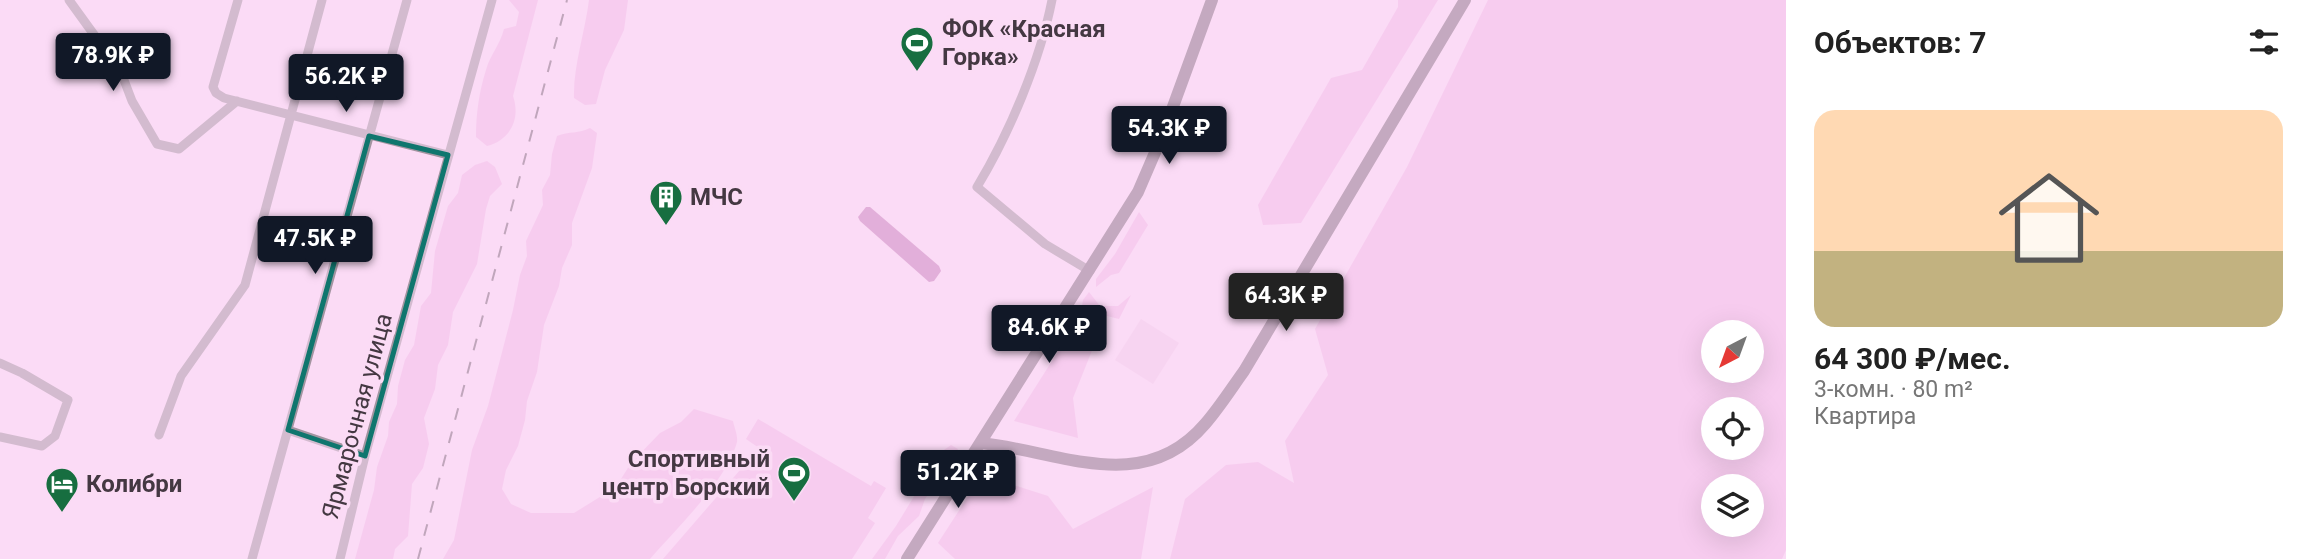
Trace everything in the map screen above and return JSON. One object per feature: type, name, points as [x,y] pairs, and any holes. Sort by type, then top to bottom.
[{"type":"main road","points":[[907,559],[1122,221],[1150,166],[1212,0]]},
{"type":"main road","points":[[981,443],[1091,464],[1141,463],[1170,453],[1204,426],[1244,372],[1465,0]]},
{"type":"street","points":[[69,0],[116,59],[132,101],[156,144],[179,149],[237,101]]},
{"type":"street","points":[[238,0],[213,87],[216,93],[224,98],[448,155]]},
{"type":"street","points":[[159,435],[180,376],[245,285],[322,0]]},
{"type":"street","points":[[252,559],[407,0]]},
{"type":"street","name":"Ярмарочная улица","points":[[340,559],[365,456],[492,0]]},
{"type":"street","points":[[1052,0],[1046,30],[1000,148],[977,187],[1039,239],[1090,271]]},
{"type":"street","points":[[0,363],[68,400],[55,436],[42,446],[0,437]]},
{"type":"street","points":[[288,430],[365,456]]},
{"type":"highlighted area","points":[[369,136],[448,155],[365,456],[288,430]]},
{"type":"shaded area","points":[[509,0],[538,0],[513,96],[516,113],[512,127],[502,139],[487,146],[476,137],[478,103],[488,65],[504,29],[516,26],[519,12]]},
{"type":"shaded area","points":[[589,0],[628,0],[624,30],[605,70],[596,104],[585,105],[574,98],[574,86]]},
{"type":"shaded area","points":[[1398,0],[1438,0],[1301,223],[1263,225],[1258,205],[1331,78],[1362,70],[1398,7]]},
{"type":"shaded area","points":[[1488,0],[1786,0],[1786,550],[1782,559],[1170,559],[1185,499],[1226,465],[1258,462],[1294,483],[1285,441],[1328,375],[1315,329],[1407,167]]},
{"type":"shaded area","points":[[590,128],[597,133],[592,168],[572,223],[572,245],[544,325],[537,372],[527,401],[525,420],[518,446],[506,470],[502,489],[511,504],[531,513],[574,513],[616,487],[631,463],[660,433],[681,422],[694,409],[733,421],[737,442],[712,488],[650,559],[443,559],[454,540],[472,450],[488,406],[527,256],[526,241],[543,205],[542,190],[550,175],[557,136]]},
{"type":"shaded area","points":[[487,161],[495,167],[502,184],[490,196],[477,264],[453,312],[448,345],[438,365],[435,389],[424,418],[429,444],[423,468],[412,484],[408,536],[395,549],[393,559],[355,559],[374,490],[377,467],[388,436],[389,422],[397,404],[398,386],[405,360],[414,345],[421,306],[431,293],[435,251],[448,206],[458,193],[462,175],[475,165]]},
{"type":"shaded area","points":[[866,207],[870,207],[939,266],[941,271],[934,281],[929,282],[860,221],[858,217]]},
{"type":"shaded area","points":[[1139,212],[1148,225],[1119,273],[1111,275],[1096,287],[1096,279],[1115,254]]},
{"type":"shaded area","points":[[1089,292],[1100,306],[1118,306],[1131,295],[1119,319],[1107,316],[1095,324],[1080,317],[1083,300]]},
{"type":"shaded area","points":[[1141,319],[1179,343],[1153,384],[1115,360]]},
{"type":"shaded area","points":[[1064,342],[1093,348],[1073,398],[1078,438],[1014,421]]},
{"type":"shaded area","name":"Спортивный центр Борский","points":[[758,419],[871,486],[874,481],[886,488],[868,518],[875,523],[852,559],[663,559],[759,448],[746,439]]},
{"type":"shaded area","points":[[951,445],[958,449],[955,458],[925,499],[919,516],[898,536],[885,559],[872,559],[896,526],[941,452]]},
{"type":"shaded area","points":[[982,475],[1048,496],[1073,529],[1153,487],[1141,559],[955,559],[938,543]]},
{"type":"railway","points":[[418,559],[567,0]]},
{"type":"place","name":"ФОК «Красная Горка»","points":[[917,73]]},
{"type":"place","name":"МЧС","points":[[666,227]]},
{"type":"place","name":"Спортивный центр Борский","points":[[794,503]]},
{"type":"place","name":"Колибри","points":[[62,514]]}]
